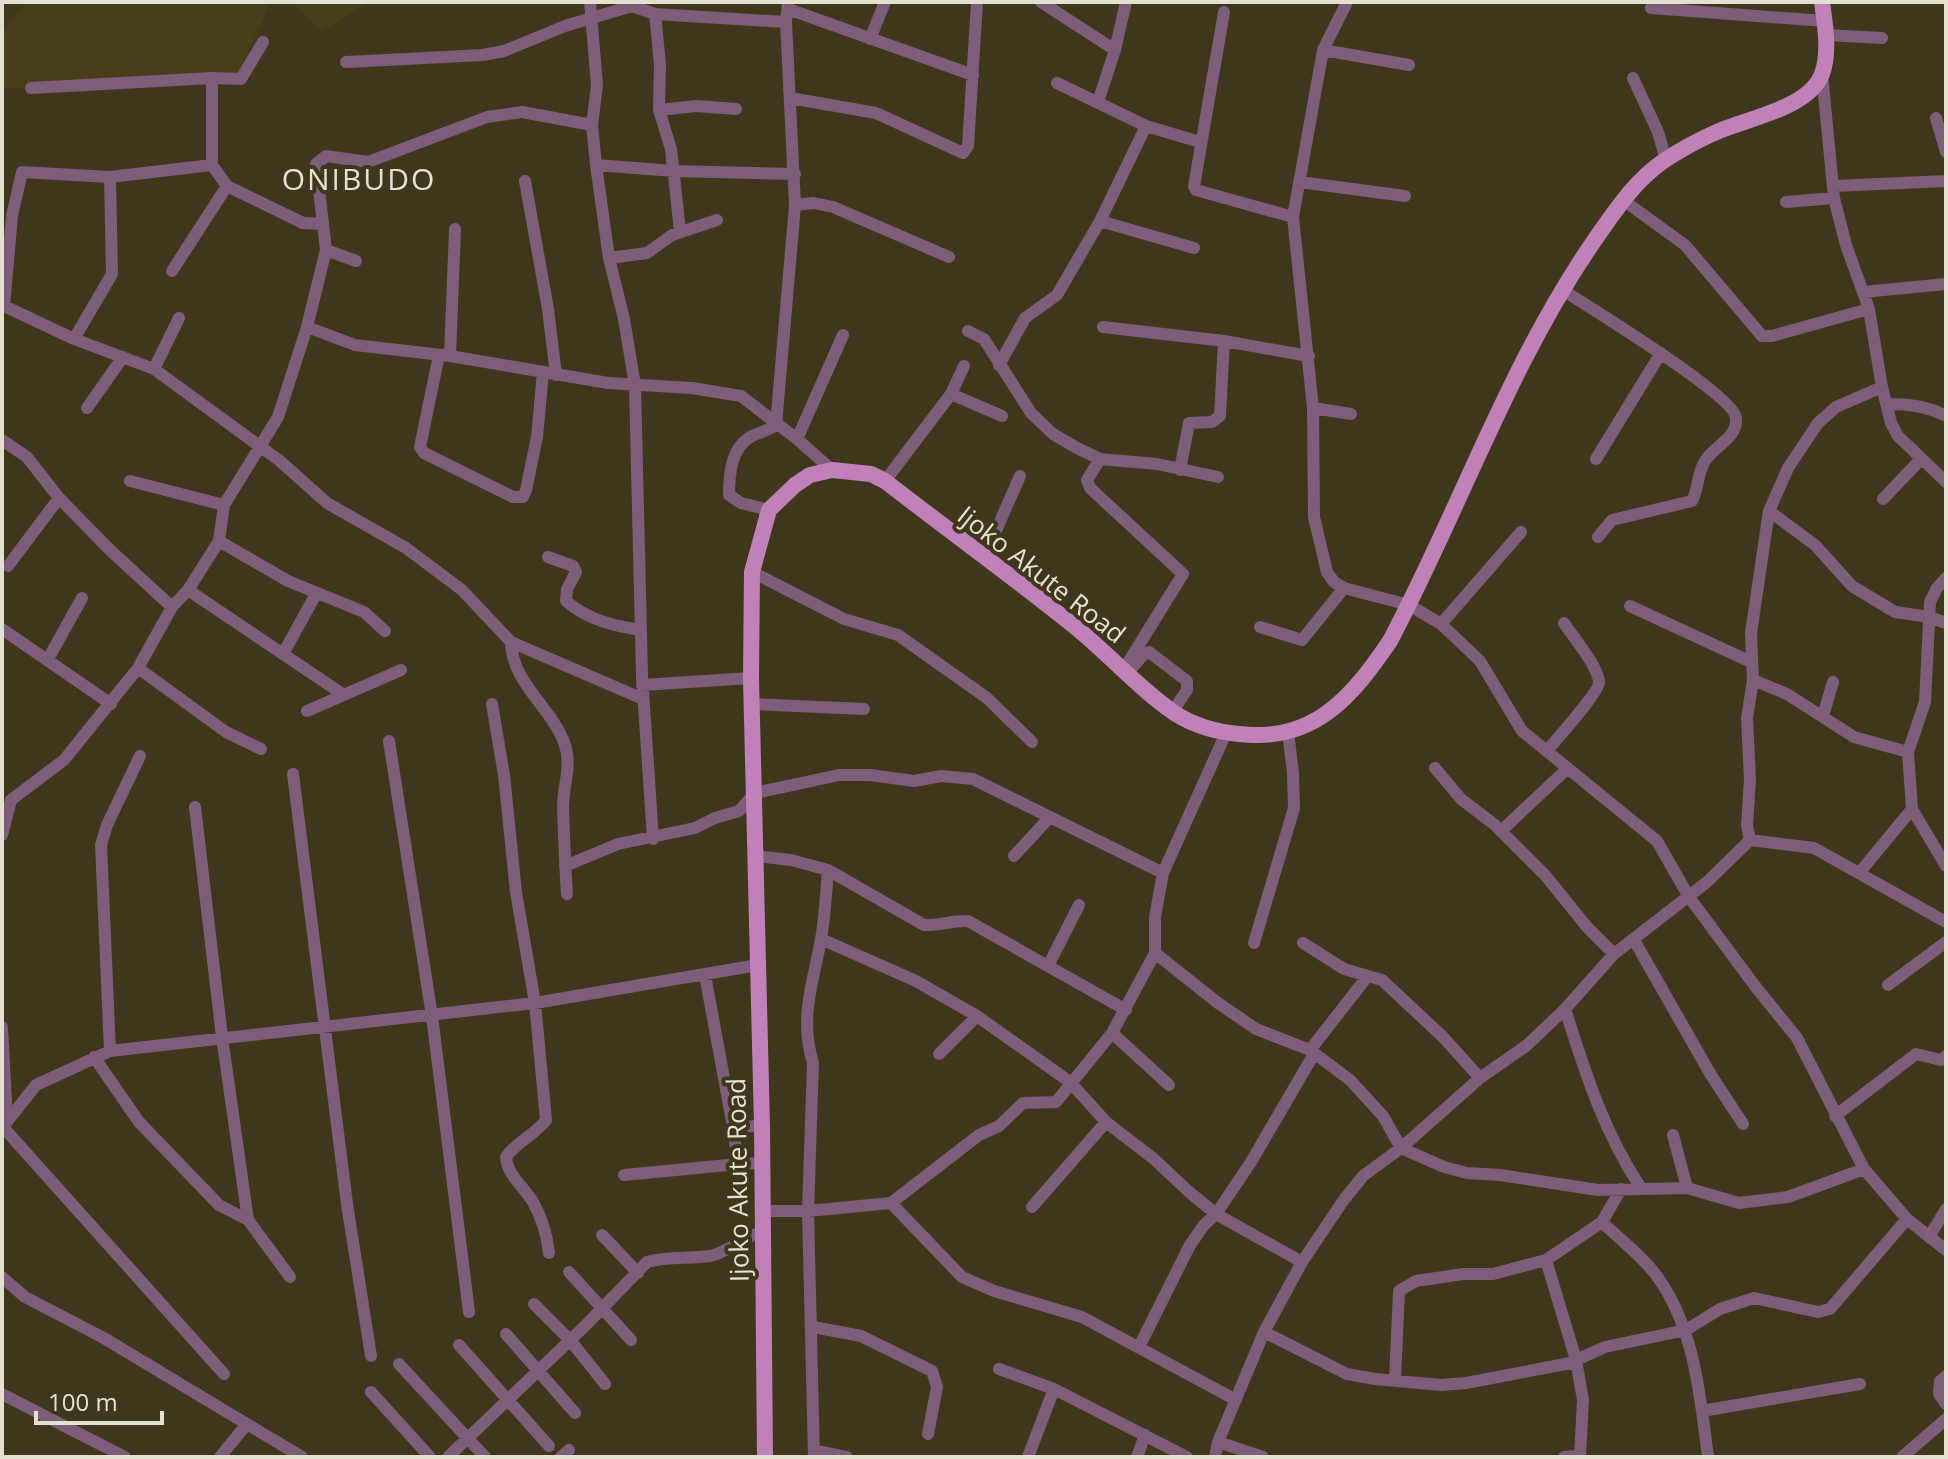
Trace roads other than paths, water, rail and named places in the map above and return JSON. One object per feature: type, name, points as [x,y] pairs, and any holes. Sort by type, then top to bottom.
[{"type":"main road","points":[[1822,2],[1825,28],[1822,74]]},
{"type":"main road","name":"Ijoko Akute Road","points":[[765,1457],[762,1126],[751,678],[752,572],[769,510],[810,475],[832,470],[871,474],[885,481],[1073,625],[1173,711],[1200,726],[1246,735],[1288,732],[1310,724],[1332,711],[1352,693],[1390,641],[1561,289],[1632,188],[1666,160],[1719,131],[1781,109],[1801,98],[1813,89],[1822,74]]},
{"type":"street","points":[[590,2],[597,85],[592,125],[596,165],[609,258],[624,319],[635,385],[642,685],[653,839]]},
{"type":"street","points":[[695,17],[697,2]]},
{"type":"street","points":[[870,39],[885,2]]},
{"type":"street","points":[[790,98],[876,113],[963,153],[968,146],[977,2]]},
{"type":"street","points":[[1041,2],[1115,50]]},
{"type":"street","points":[[1098,102],[1126,2]]},
{"type":"street","points":[[1347,2],[1323,50],[1293,217],[1313,408],[1314,517],[1327,572],[1334,582],[1344,588],[1409,605],[1441,624],[1480,661],[1522,731],[1657,841],[1689,897],[1797,1038],[1864,1169],[1907,1219],[1946,1250]]},
{"type":"street","points":[[346,62],[483,55],[504,51],[633,4],[655,14],[695,17],[788,11],[973,75]]},
{"type":"street","points":[[1651,8],[1825,28],[1882,38]]},
{"type":"street","points":[[776,425],[795,205],[788,11]]},
{"type":"street","points":[[1224,12],[1194,186],[1196,190],[1293,217]]},
{"type":"street","points":[[655,14],[660,64],[659,110],[669,141],[680,231]]},
{"type":"street","points":[[31,88],[241,79],[263,42]]},
{"type":"street","points":[[1323,50],[1409,65]]},
{"type":"street","points":[[1822,74],[1834,192],[1846,245],[1869,309],[1891,423],[1898,436],[1946,482]]},
{"type":"street","points":[[212,78],[212,165],[227,186],[303,223],[323,224]]},
{"type":"street","points":[[1633,78],[1658,132],[1666,160]]},
{"type":"street","points":[[1057,83],[1146,126],[1200,142]]},
{"type":"street","points":[[659,110],[696,106],[736,109]]},
{"type":"street","points":[[2,835],[7,798],[64,760],[138,668],[172,607],[188,590],[219,541],[224,505],[278,417],[307,327],[326,250],[316,164],[326,156],[368,162],[487,117],[522,112],[592,125]]},
{"type":"street","points":[[1936,118],[1946,152]]},
{"type":"street","points":[[999,365],[1025,318],[1057,295],[1100,221],[1146,126]]},
{"type":"street","points":[[212,165],[110,177],[22,172],[7,214],[3,306],[74,339],[154,369],[280,461],[327,503],[406,548],[462,590],[511,642],[643,699]]},
{"type":"street","points":[[596,165],[674,171],[795,174]]},
{"type":"street","points":[[74,339],[112,274],[110,177]]},
{"type":"street","points":[[455,229],[445,356],[420,447],[424,453],[513,497],[523,497],[549,374],[548,309],[525,181]]},
{"type":"street","points":[[1786,202],[1834,192],[1946,181]]},
{"type":"street","points":[[1300,182],[1405,196]]},
{"type":"street","points":[[172,271],[227,186]]},
{"type":"street","points":[[1623,200],[1685,245],[1762,336],[1772,336],[1869,309]]},
{"type":"street","points":[[795,205],[814,203],[833,207],[949,257]]},
{"type":"street","points":[[609,258],[647,253],[680,231],[717,220]]},
{"type":"street","points":[[1100,221],[1194,248]]},
{"type":"street","points":[[326,250],[356,261]]},
{"type":"street","points":[[1863,292],[1946,284]]},
{"type":"street","points":[[1561,289],[1661,353],[1734,410],[1737,421],[1733,433],[1705,460],[1699,488],[1692,501],[1612,520],[1598,537]]},
{"type":"street","points":[[154,369],[179,318]]},
{"type":"street","points":[[307,327],[355,345],[445,356],[549,374],[741,396],[832,470]]},
{"type":"street","points":[[1103,327],[1224,341],[1309,356]]},
{"type":"street","points":[[968,331],[984,339],[1031,413],[1053,434],[1100,459],[1129,459],[1218,477]]},
{"type":"street","points":[[797,439],[843,335]]},
{"type":"street","points":[[1180,470],[1189,423],[1212,422],[1220,416],[1224,341]]},
{"type":"street","points":[[1596,459],[1661,353]]},
{"type":"street","points":[[87,408],[123,357]]},
{"type":"street","points":[[885,481],[951,394],[964,366]]},
{"type":"street","points":[[1750,840],[1747,825],[1750,780],[1747,718],[1753,680],[1751,633],[1769,511],[1788,468],[1818,423],[1836,407],[1882,387]]},
{"type":"street","points":[[951,394],[1002,416]]},
{"type":"street","points":[[1887,404],[1920,407],[1946,416]]},
{"type":"street","points":[[1313,408],[1351,414]]},
{"type":"street","points":[[769,510],[741,503],[729,495],[729,471],[737,451],[750,437],[776,425]]},
{"type":"street","points":[[2,440],[27,457],[59,498],[172,607]]},
{"type":"street","points":[[1100,459],[1087,480],[1090,488],[1183,574],[1126,671]]},
{"type":"street","points":[[1883,499],[1921,459]]},
{"type":"street","points":[[984,558],[1020,476]]},
{"type":"street","points":[[130,481],[224,505]]},
{"type":"street","points":[[8,566],[59,498]]},
{"type":"street","points":[[1769,511],[1815,545],[1852,586],[1895,612],[1946,623]]},
{"type":"street","points":[[1441,624],[1521,532]]},
{"type":"street","points":[[219,541],[288,581],[364,612],[385,631]]},
{"type":"street","points":[[548,557],[573,566],[576,572],[567,589],[566,601],[575,609],[607,625],[641,630]]},
{"type":"street","points":[[752,572],[844,619],[898,635],[987,698],[1032,742]]},
{"type":"street","points":[[1946,578],[1930,602],[1925,702],[1908,752],[1912,809],[1946,866]]},
{"type":"street","points":[[1260,627],[1302,640],[1344,588]]},
{"type":"street","points":[[188,590],[344,695]]},
{"type":"street","points":[[284,652],[316,594]]},
{"type":"street","points":[[48,659],[82,598]]},
{"type":"street","points":[[1630,606],[1751,662]]},
{"type":"street","points":[[1547,751],[1580,714],[1599,682],[1564,623]]},
{"type":"street","points":[[2,629],[111,704]]},
{"type":"street","points":[[511,642],[512,659],[519,674],[560,734],[567,754],[563,803],[567,894]]},
{"type":"street","points":[[1126,671],[1149,652],[1187,681],[1187,690],[1173,711]]},
{"type":"street","points":[[138,668],[226,732],[261,749]]},
{"type":"street","points":[[307,711],[401,670]]},
{"type":"street","points":[[642,685],[751,678]]},
{"type":"street","points":[[1753,680],[1787,694],[1854,737],[1908,752]]},
{"type":"street","points":[[1823,716],[1833,682]]},
{"type":"street","points":[[492,704],[516,892],[535,1003],[546,1120],[506,1157],[506,1165],[539,1215],[549,1253]]},
{"type":"street","points":[[751,704],[864,709]]},
{"type":"street","points":[[1254,943],[1294,808],[1288,732]]},
{"type":"street","points":[[762,1211],[808,1211],[891,1203],[979,1135],[999,1126],[1023,1103],[1056,1102],[1112,1033],[1155,953],[1155,917],[1163,873],[1226,733]]},
{"type":"street","points":[[389,741],[432,1016],[469,1312]]},
{"type":"street","points":[[110,1051],[101,845],[107,825],[140,756]]},
{"type":"street","points":[[1435,768],[1461,799],[1501,831],[1545,875],[1587,927],[1614,954]]},
{"type":"street","points":[[1501,831],[1568,768]]},
{"type":"street","points":[[293,774],[347,1204],[371,1356]]},
{"type":"street","points":[[565,866],[618,844],[695,828],[739,811],[755,793],[839,775],[870,775],[914,781],[963,776],[1163,873]]},
{"type":"street","points":[[195,807],[222,1037],[248,1220]]},
{"type":"street","points":[[1860,872],[1912,809]]},
{"type":"street","points":[[1014,856],[1049,818]]},
{"type":"street","points":[[1750,840],[1814,848],[1946,922]]},
{"type":"street","points":[[1215,1457],[1218,1442],[1264,1332],[1302,1262],[1363,1176],[1401,1148],[1480,1078],[1526,1046],[1565,1009],[1614,954],[1689,897],[1730,862],[1750,840]]},
{"type":"street","points":[[756,856],[791,860],[828,870],[924,925],[968,921],[1126,1010]]},
{"type":"street","points":[[828,870],[821,939],[806,1020],[806,1041],[813,1063],[808,1211],[814,1454],[847,1457]]},
{"type":"street","points":[[1048,966],[1079,905]]},
{"type":"street","points":[[821,939],[904,975],[977,1016],[1070,1082],[1106,1122],[1154,1159],[1216,1214],[1302,1262]]},
{"type":"street","points":[[1634,940],[1711,1075],[1743,1124]]},
{"type":"street","points":[[1888,985],[1946,942]]},
{"type":"street","points":[[1303,943],[1344,969],[1382,980],[1480,1078]]},
{"type":"street","points":[[1155,953],[1256,1029],[1312,1052],[1350,1080],[1383,1116],[1401,1148],[1467,1173],[1598,1190],[1687,1188],[1739,1203],[1788,1197],[1864,1169]]},
{"type":"street","points":[[4,1125],[36,1085],[110,1051],[535,1003],[758,965]]},
{"type":"street","points":[[705,975],[738,1164]]},
{"type":"street","points":[[1139,1347],[1190,1245],[1216,1214],[1251,1162],[1312,1052],[1367,977]]},
{"type":"street","points":[[1565,1009],[1607,1128],[1625,1165],[1641,1188]]},
{"type":"street","points":[[939,1054],[977,1016]]},
{"type":"street","points":[[2,1027],[4,1125],[224,1374]]},
{"type":"street","points":[[1112,1033],[1169,1085]]},
{"type":"street","points":[[1835,1116],[1916,1054],[1941,1060],[1946,1056]]},
{"type":"street","points":[[94,1057],[139,1122],[219,1205],[248,1220],[290,1277]]},
{"type":"street","points":[[1032,1207],[1106,1122]]},
{"type":"street","points":[[733,1127],[762,1126]]},
{"type":"street","points":[[1673,1135],[1687,1188]]},
{"type":"street","points":[[624,1175],[762,1163]]},
{"type":"street","points":[[1395,1379],[1399,1291],[1416,1281],[1463,1274],[1493,1274],[1546,1260],[1602,1222],[1621,1189]]},
{"type":"street","points":[[891,1203],[962,1277],[994,1291],[1082,1317],[1236,1400]]},
{"type":"street","points":[[1929,1237],[1946,1209]]},
{"type":"street","points":[[1264,1332],[1347,1374],[1441,1385],[1466,1383],[1576,1361],[1605,1347],[1686,1330],[1720,1309],[1754,1298],[1818,1312],[1830,1309],[1907,1219]]},
{"type":"street","points":[[1602,1222],[1658,1276],[1686,1330],[1708,1457]]},
{"type":"street","points":[[448,1457],[647,1262],[709,1256],[722,1252],[746,1236],[762,1232]]},
{"type":"street","points":[[602,1235],[638,1273]]},
{"type":"street","points":[[1546,1260],[1576,1361],[1583,1400],[1580,1456],[1564,1457]]},
{"type":"street","points":[[569,1272],[631,1340]]},
{"type":"street","points":[[2,1277],[25,1297],[102,1337],[302,1457]]},
{"type":"street","points":[[534,1304],[570,1340],[605,1384]]},
{"type":"street","points":[[813,1327],[861,1336],[932,1371],[937,1387],[928,1434]]},
{"type":"street","points":[[506,1334],[575,1413]]},
{"type":"street","points":[[459,1345],[549,1446]]},
{"type":"street","points":[[399,1364],[485,1457]]},
{"type":"street","points":[[999,1369],[1054,1389],[1187,1457]]},
{"type":"street","points":[[1946,1376],[1940,1381],[1939,1394],[1946,1404]]},
{"type":"street","points":[[1702,1411],[1860,1384]]},
{"type":"street","points":[[1028,1457],[1054,1389]]},
{"type":"street","points":[[371,1392],[430,1457]]},
{"type":"street","points":[[2,1394],[125,1457]]},
{"type":"street","points":[[1902,1457],[1946,1419]]},
{"type":"street","points":[[220,1457],[246,1425]]},
{"type":"street","points":[[1137,1457],[1145,1435]]},
{"type":"street","points":[[1218,1442],[1263,1457]]},
{"type":"district","name":"ONIBUDO","points":[[359,178]]}]
